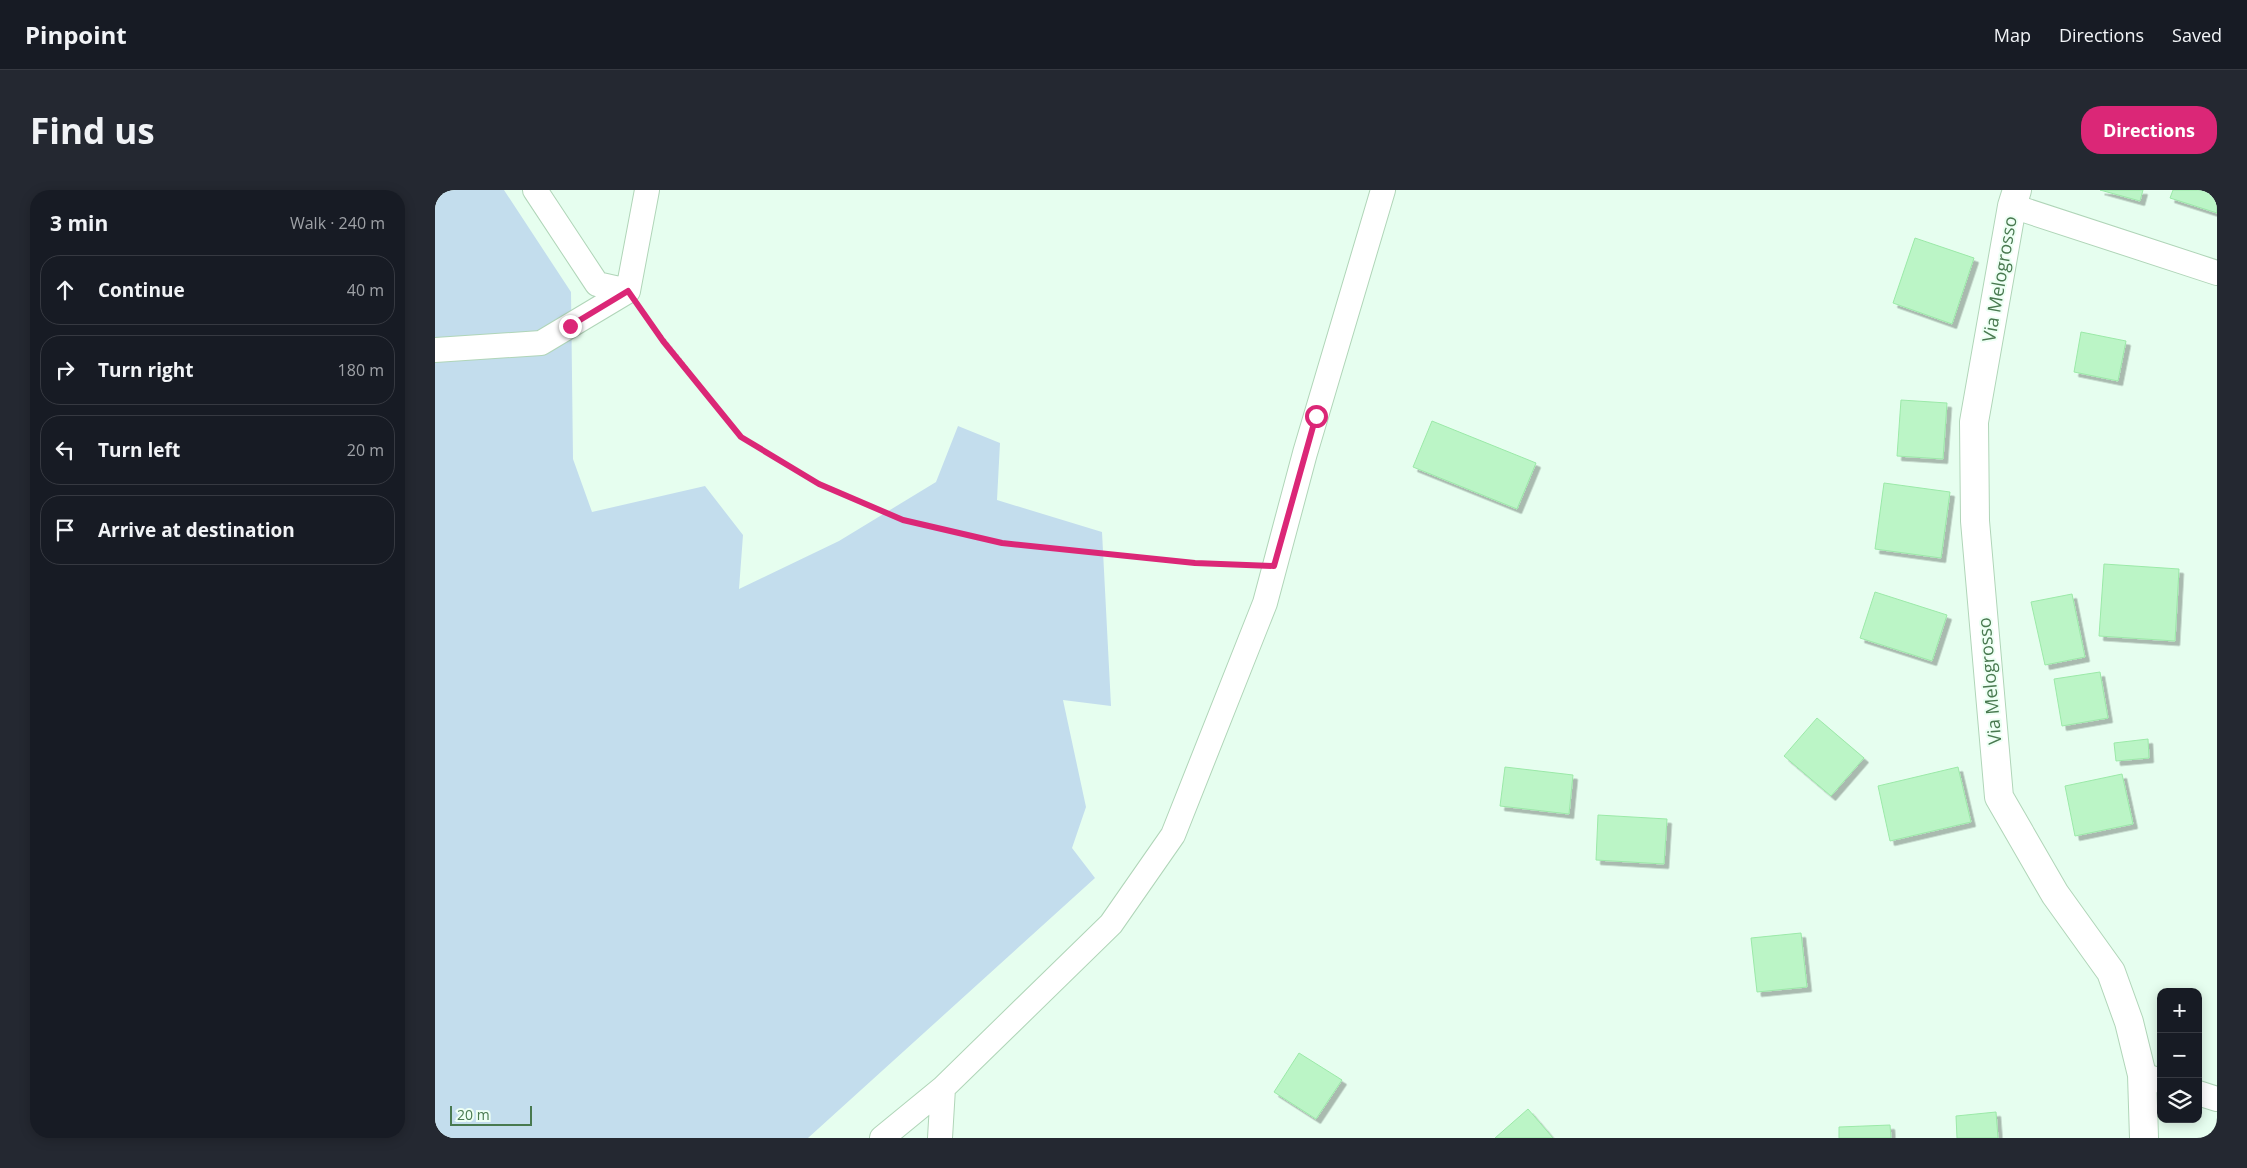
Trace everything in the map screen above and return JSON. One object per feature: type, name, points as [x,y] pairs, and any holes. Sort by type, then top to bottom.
[{"type":"street","points":[[535,190],[597,284],[628,291]]},
{"type":"street","points":[[435,350],[541,343],[628,291],[647,190]]},
{"type":"street","points":[[882,1138],[943,1088],[1111,924],[1173,836],[1265,603],[1274,566],[1383,190]]},
{"type":"street","points":[[2015,198],[2217,273]]},
{"type":"street","name":"Via Melogrosso","points":[[2015,198],[1974,422],[1975,521],[1999,798],[2055,894],[2111,972],[2151,1078],[2144,1138]]},
{"type":"street","points":[[940,1138],[943,1088]]},
{"type":"street","points":[[2202,1094],[2217,1098]]},
{"type":"path","points":[[628,291],[663,341],[741,437],[819,484],[894,516],[1002,543],[1195,563],[1274,566]]},
{"type":"shaded area","points":[[435,190],[504,190],[571,292],[573,459],[592,512],[705,486],[743,535],[739,589],[839,541],[936,482],[958,426],[1000,443],[997,500],[1102,532],[1111,706],[1063,700],[1086,807],[1072,848],[1095,878],[808,1138],[435,1138]]},
{"type":"building","points":[[2100,190],[2143,190],[2140,201]]},
{"type":"building","points":[[2173,190],[2217,190],[2217,213],[2170,198]]},
{"type":"building","points":[[1915,238],[1974,258],[1952,324],[1893,303]]},
{"type":"building","points":[[2081,332],[2126,341],[2118,381],[2074,372]]},
{"type":"building","points":[[1901,400],[1947,403],[1943,459],[1897,456]]},
{"type":"building","points":[[1432,421],[1536,463],[1517,509],[1413,467]]},
{"type":"building","points":[[1884,483],[1950,492],[1941,558],[1875,549]]},
{"type":"building","points":[[2104,564],[2179,569],[2175,641],[2099,636]]},
{"type":"building","points":[[1875,592],[1947,615],[1932,661],[1860,638]]},
{"type":"building","points":[[2072,594],[2085,657],[2045,665],[2031,602]]},
{"type":"building","points":[[2100,672],[2108,718],[2062,726],[2054,679]]},
{"type":"building","points":[[1817,718],[1864,758],[1831,796],[1784,756]]},
{"type":"building","points":[[2148,739],[2149,758],[2116,761],[2114,743]]},
{"type":"building","points":[[1505,767],[1573,775],[1569,814],[1500,806]]},
{"type":"building","points":[[1958,767],[1971,822],[1890,841],[1878,786]]},
{"type":"building","points":[[2122,774],[2133,824],[2075,836],[2065,786]]},
{"type":"building","points":[[1598,815],[1667,819],[1664,864],[1596,860]]},
{"type":"building","points":[[1801,933],[1807,987],[1757,992],[1751,938]]},
{"type":"building","points":[[1299,1053],[1342,1080],[1316,1119],[1274,1092]]},
{"type":"building","points":[[1528,1109],[1553,1138],[1495,1138]]},
{"type":"building","points":[[1996,1112],[1998,1138],[1957,1138],[1956,1116]]},
{"type":"building","points":[[1890,1125],[1891,1138],[1839,1138],[1839,1127]]},
{"type":"route","points":[[570,326],[628,291],[663,341],[741,437],[819,484],[903,520],[1002,543],[1195,563],[1274,566],[1316,416]]}]
